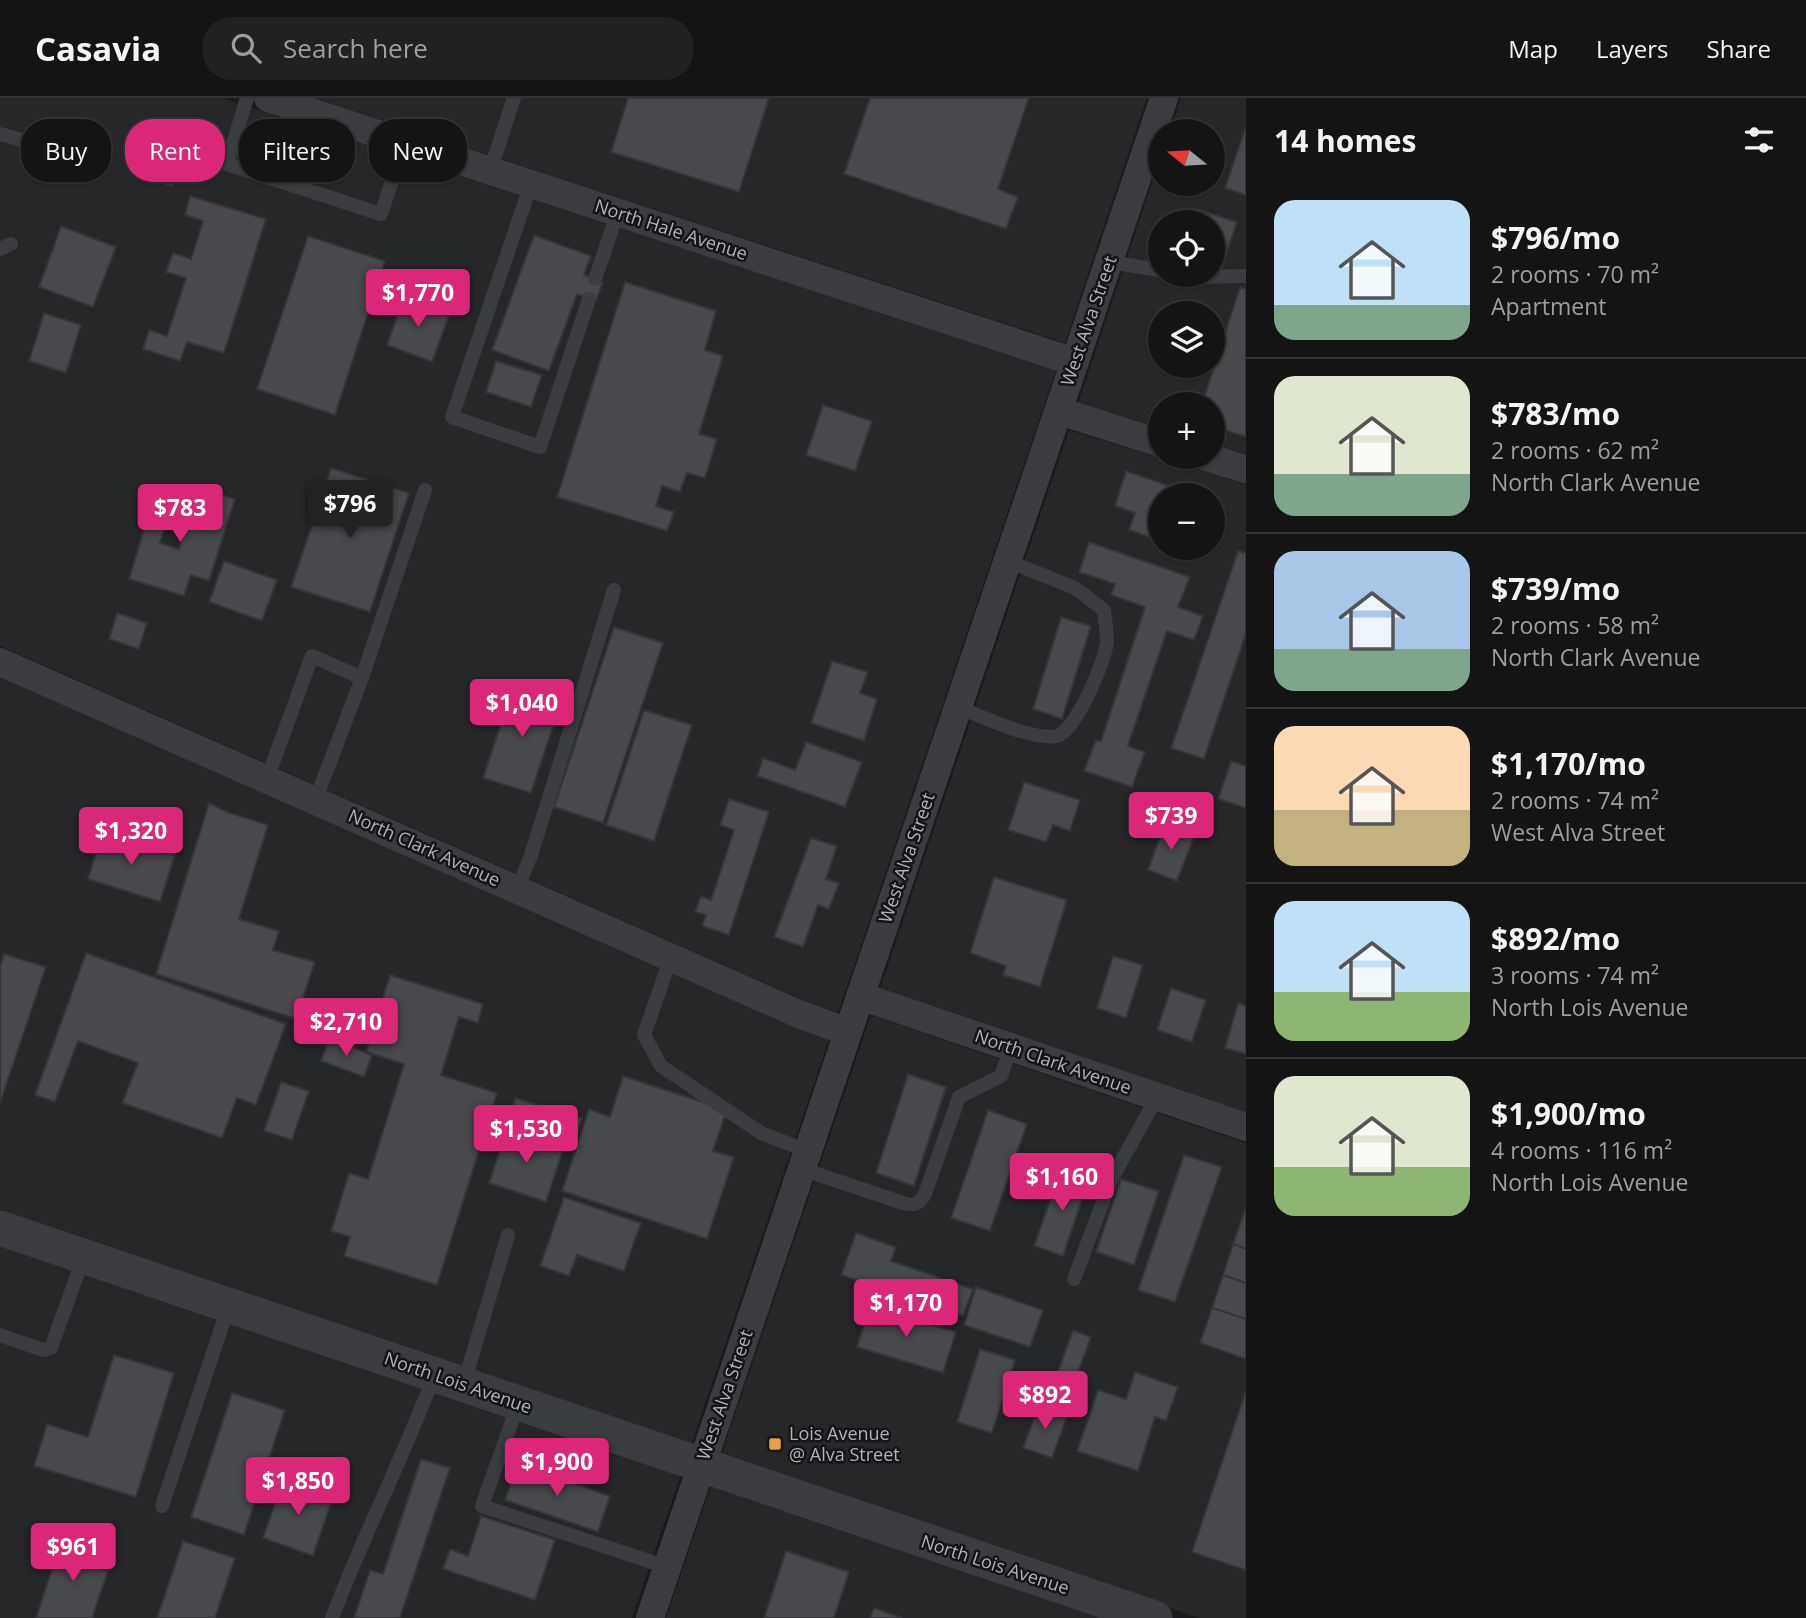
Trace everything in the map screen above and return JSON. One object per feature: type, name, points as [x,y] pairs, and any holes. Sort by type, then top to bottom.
[{"type":"street","name":"North Hale Avenue","points":[[268,98],[369,131]]},
{"type":"street","name":"West Alva Street","points":[[649,1618],[1164,98]]},
{"type":"street","name":"North Hale Avenue","points":[[467,163],[1075,362]]},
{"type":"street","points":[[1059,411],[1148,439]]},
{"type":"street","points":[[1225,463],[1246,469]]},
{"type":"street","name":"North Clark Avenue","points":[[0,662],[517,890],[848,1032]]},
{"type":"street","name":"North Clark Avenue","points":[[860,996],[1246,1128]]},
{"type":"street","name":"North Lois Avenue","points":[[0,1228],[1155,1618]]},
{"type":"lane","points":[[247,98],[227,164],[381,214],[391,182]]},
{"type":"lane","points":[[490,171],[514,98]]},
{"type":"lane","points":[[0,134],[21,140]]},
{"type":"lane","points":[[531,184],[452,417],[540,447],[589,299]]},
{"type":"lane","points":[[595,279],[618,212]]},
{"type":"lane","points":[[1109,262],[1148,268]]},
{"type":"lane","points":[[1225,276],[1246,276]]},
{"type":"lane","points":[[315,801],[362,678],[425,490]]},
{"type":"lane","points":[[958,707],[1030,734],[1058,736],[1070,726],[1085,703],[1107,644],[1104,610],[1075,588],[1008,561]]},
{"type":"lane","points":[[517,890],[531,855],[614,590]]},
{"type":"lane","points":[[267,779],[312,656],[362,678]]},
{"type":"lane","points":[[671,957],[644,1035],[662,1066],[805,1160],[902,1203],[914,1205],[920,1202],[925,1194],[959,1097],[1001,1076],[1011,1048]]},
{"type":"lane","points":[[1074,1279],[1111,1181],[1157,1097]]},
{"type":"lane","points":[[332,1618],[371,1522],[398,1467],[449,1380],[508,1235]]},
{"type":"lane","points":[[0,1335],[43,1350],[51,1348],[84,1256]]},
{"type":"lane","points":[[162,1506],[230,1304]]},
{"type":"lane","points":[[518,1404],[482,1506],[667,1567]]},
{"type":"shaded area","points":[[0,98],[222,98],[286,119],[239,119],[239,182],[355,182],[355,141],[369,146],[369,182],[467,182],[467,178],[1056,370],[838,1013],[805,1001],[0,646]]},
{"type":"shaded area","points":[[313,98],[1147,98],[1065,343],[467,148],[467,119],[377,119]]},
{"type":"shaded area","points":[[1181,98],[1246,98],[1246,454],[1225,448],[1225,392],[1148,392],[1148,424],[1078,403],[1148,195],[1225,196],[1225,119],[1174,119]]},
{"type":"shaded area","points":[[1069,430],[1148,454],[1148,469],[1197,469],[1246,484],[1246,1113],[880,988]]},
{"type":"shaded area","points":[[0,677],[829,1040],[690,1448],[0,1213]]},
{"type":"shaded area","points":[[871,1015],[1246,1143],[1246,1618],[1200,1618],[720,1458]]},
{"type":"shaded area","points":[[0,1243],[681,1474],[632,1618],[0,1618]]},
{"type":"shaded area","points":[[711,1485],[1110,1618],[666,1618]]},
{"type":"building","points":[[628,98],[769,98],[739,192],[611,152]]},
{"type":"building","points":[[870,98],[1029,98],[998,189],[1018,197],[1006,229],[844,174]]},
{"type":"building","points":[[1246,126],[1246,195],[1225,188]]},
{"type":"building","points":[[190,196],[266,219],[224,353],[187,342],[180,361],[143,349],[149,330],[167,336],[186,278],[166,272],[173,253],[191,259],[203,221],[185,215]]},
{"type":"building","points":[[1225,218],[1237,222],[1225,258]]},
{"type":"building","points":[[61,226],[116,247],[93,307],[39,287]]},
{"type":"building","points":[[534,235],[591,256],[584,275],[603,282],[596,301],[577,294],[549,371],[492,350]]},
{"type":"building","points":[[308,236],[385,261],[335,415],[257,389]]},
{"type":"building","points":[[625,282],[716,311],[705,350],[723,356],[699,434],[717,439],[705,478],[687,473],[680,492],[662,486],[656,506],[674,512],[667,531],[557,497]]},
{"type":"building","points":[[1240,287],[1246,289],[1246,437],[1225,430],[1225,392],[1206,392],[1210,378],[1225,378],[1225,333]]},
{"type":"building","points":[[404,297],[450,313],[432,362],[387,345]]},
{"type":"building","points":[[44,313],[81,325],[66,373],[29,361]]},
{"type":"building","points":[[496,361],[542,375],[531,407],[486,392]]},
{"type":"building","points":[[823,405],[872,421],[855,471],[806,455]]},
{"type":"building","points":[[331,468],[409,493],[370,612],[291,587]]},
{"type":"building","points":[[1126,471],[1161,483],[1148,483],[1148,537],[1129,530],[1135,513],[1115,506]]},
{"type":"building","points":[[217,493],[235,499],[209,581],[191,575],[184,596],[129,579],[154,496],[210,513]],"holes":[[[167,522],[185,528],[179,549],[160,543]]]},
{"type":"building","points":[[1089,542],[1190,577],[1178,607],[1203,616],[1194,640],[1167,631],[1128,746],[1145,752],[1132,787],[1084,771],[1096,740],[1101,741],[1145,607],[1111,595],[1115,584],[1079,572]]},
{"type":"building","points":[[1238,551],[1246,553],[1246,634],[1204,759],[1171,748]]},
{"type":"building","points":[[224,561],[277,580],[262,621],[209,602]]},
{"type":"building","points":[[117,613],[147,623],[139,649],[109,639]]},
{"type":"building","points":[[1061,617],[1091,626],[1062,719],[1033,709]]},
{"type":"building","points":[[614,627],[663,643],[603,823],[554,807]]},
{"type":"building","points":[[832,661],[868,672],[860,693],[877,699],[864,741],[811,723]]},
{"type":"building","points":[[514,684],[562,700],[531,793],[483,778]]},
{"type":"building","points":[[644,710],[692,725],[654,841],[606,825]]},
{"type":"building","points":[[806,742],[862,762],[845,807],[757,776],[763,758],[795,770]]},
{"type":"building","points":[[1231,761],[1246,766],[1246,808],[1218,799]]},
{"type":"building","points":[[1024,782],[1080,800],[1070,831],[1053,825],[1046,842],[1008,830]]},
{"type":"building","points":[[729,799],[769,812],[729,935],[702,926],[706,915],[695,912],[701,896],[711,900],[734,830],[720,825]]},
{"type":"building","points":[[209,803],[227,812],[268,825],[239,919],[279,931],[273,950],[315,962],[296,1019],[156,974]]},
{"type":"building","points":[[1165,823],[1195,834],[1177,881],[1148,870]]},
{"type":"building","points":[[102,833],[175,855],[160,902],[88,879]]},
{"type":"building","points":[[811,838],[837,846],[826,879],[839,883],[829,909],[818,905],[803,947],[774,937]]},
{"type":"building","points":[[994,877],[1067,900],[1040,987],[1003,975],[1006,966],[970,953]]},
{"type":"building","points":[[86,953],[286,1024],[256,1105],[237,1098],[222,1138],[122,1103],[138,1063],[78,1041],[55,1102],[35,1095]]},
{"type":"building","points":[[4,954],[46,967],[0,1103],[0,967]]},
{"type":"building","points":[[1113,956],[1143,965],[1126,1018],[1097,1008]]},
{"type":"building","points":[[390,975],[483,1004],[478,1023],[459,1017],[441,1075],[497,1093],[437,1285],[344,1256],[350,1237],[331,1231],[349,1173],[368,1179],[404,1064],[366,1052]]},
{"type":"building","points":[[1171,988],[1206,1000],[1192,1042],[1157,1030]]},
{"type":"building","points":[[1238,1003],[1246,1006],[1246,1054],[1225,1048]]},
{"type":"building","points":[[329,1038],[372,1055],[364,1077],[321,1061]]},
{"type":"building","points":[[908,1074],[946,1087],[914,1186],[876,1173]]},
{"type":"building","points":[[623,1076],[727,1110],[713,1151],[734,1157],[707,1239],[562,1191],[589,1109],[610,1117]]},
{"type":"building","points":[[281,1082],[309,1091],[292,1140],[264,1131]]},
{"type":"building","points":[[515,1098],[582,1118],[575,1141],[509,1122]]},
{"type":"building","points":[[988,1110],[1027,1124],[990,1231],[951,1218]]},
{"type":"building","points":[[507,1128],[564,1147],[546,1202],[489,1183]]},
{"type":"building","points":[[1184,1155],[1222,1167],[1175,1302],[1138,1290]]},
{"type":"building","points":[[1061,1169],[1089,1179],[1063,1256],[1034,1246]]},
{"type":"building","points":[[1121,1179],[1159,1191],[1134,1265],[1096,1252]]},
{"type":"building","points":[[564,1197],[641,1223],[624,1271],[577,1255],[569,1276],[540,1266]]},
{"type":"building","points":[[1246,1211],[1246,1249],[1233,1244]]},
{"type":"building","points":[[856,1233],[896,1247],[891,1261],[973,1289],[963,1316],[841,1275]]},
{"type":"building","points":[[1233,1244],[1246,1249],[1246,1283],[1223,1275]]},
{"type":"building","points":[[1223,1275],[1246,1283],[1246,1319],[1212,1308]]},
{"type":"building","points":[[976,1287],[1043,1310],[1030,1347],[964,1325]]},
{"type":"building","points":[[870,1305],[956,1332],[943,1373],[857,1347]]},
{"type":"building","points":[[1212,1308],[1246,1319],[1246,1359],[1200,1343]]},
{"type":"building","points":[[1073,1330],[1091,1337],[1066,1405],[1048,1399]]},
{"type":"building","points":[[980,1349],[1015,1360],[992,1433],[957,1422]]},
{"type":"building","points":[[114,1355],[174,1373],[136,1497],[34,1466],[47,1424],[88,1437]]},
{"type":"building","points":[[1135,1372],[1178,1387],[1166,1421],[1155,1417],[1138,1471],[1077,1451],[1098,1390],[1126,1399]]},
{"type":"building","points":[[1246,1390],[1246,1570],[1192,1552]]},
{"type":"building","points":[[232,1393],[285,1410],[244,1535],[191,1517]]},
{"type":"building","points":[[1039,1404],[1068,1414],[1052,1458],[1023,1448]]},
{"type":"building","points":[[421,1459],[450,1468],[400,1618],[354,1618],[370,1570],[383,1574]]},
{"type":"building","points":[[518,1463],[610,1496],[598,1532],[505,1500]]},
{"type":"building","points":[[283,1479],[333,1497],[313,1556],[263,1538]]},
{"type":"building","points":[[481,1516],[555,1540],[535,1600],[443,1569],[450,1549],[468,1556]]},
{"type":"building","points":[[63,1535],[97,1546],[90,1565],[108,1571],[92,1618],[36,1618]]},
{"type":"building","points":[[183,1541],[235,1558],[215,1618],[157,1618]]},
{"type":"building","points":[[786,1551],[849,1572],[834,1618],[764,1618]]},
{"type":"building","points":[[874,1608],[903,1618],[870,1618]]},
{"type":"place","name":"Lois Avenue @ Alva Street","points":[[775,1444]]}]
